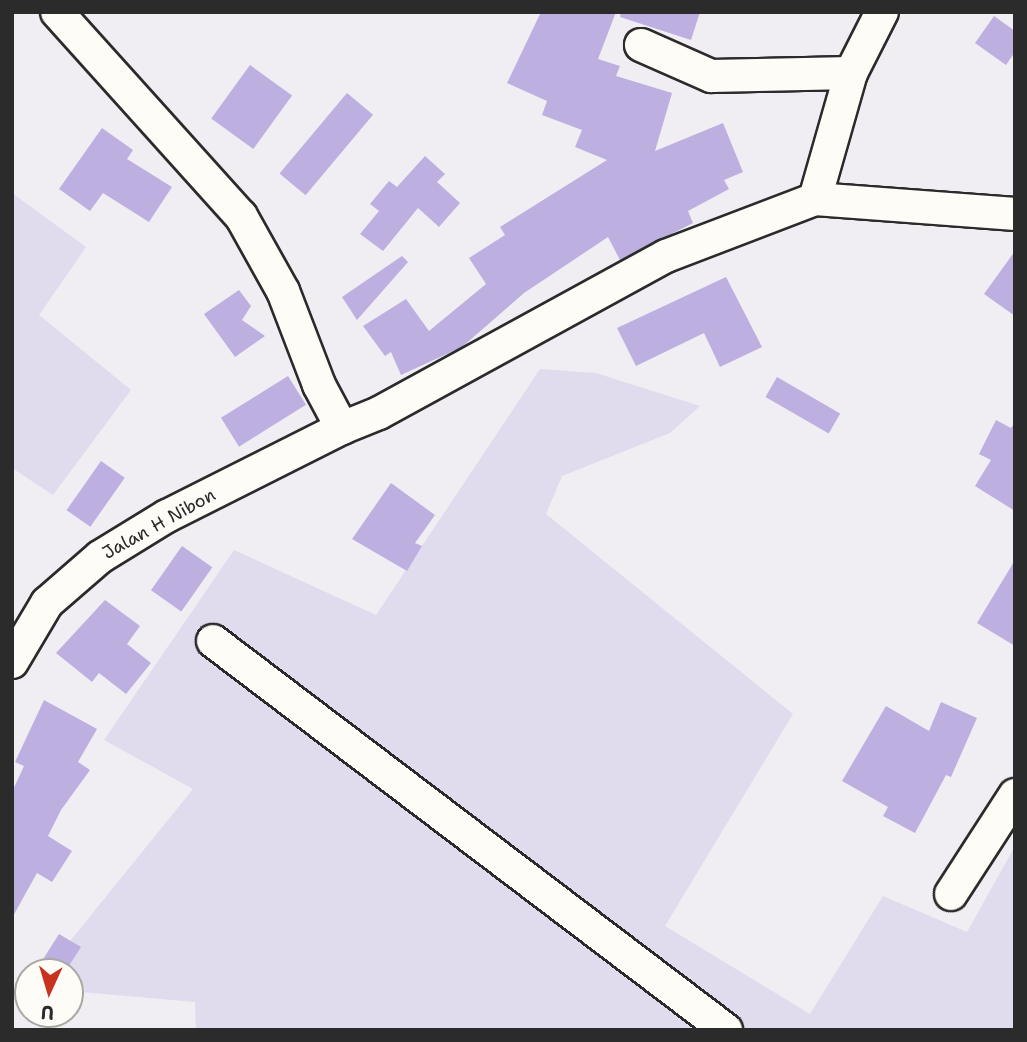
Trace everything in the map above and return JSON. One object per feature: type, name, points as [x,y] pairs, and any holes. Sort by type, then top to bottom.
[{"type":"street","points":[[57,12],[241,216],[283,291],[319,385],[342,428]]},
{"type":"street","points":[[882,12],[851,73],[815,199],[1015,214]]},
{"type":"street","points":[[641,45],[711,76],[851,73]]},
{"type":"street","name":"Jalan H Nibon","points":[[12,662],[47,603],[100,556],[167,516],[342,428],[379,413],[666,256],[815,199]]},
{"type":"street","points":[[213,641],[726,1030]]},
{"type":"street","points":[[951,894],[1015,795]]},
{"type":"shaded area","points":[[12,193],[86,247],[39,315],[131,390],[53,495],[12,468]]},
{"type":"shaded area","points":[[540,369],[596,373],[700,406],[670,433],[562,476],[546,514],[793,714],[665,926],[810,1014],[883,896],[967,932],[1015,846],[1015,1030],[196,1030],[195,1002],[84,992],[84,958],[56,958],[193,789],[104,740],[234,550],[376,615]]},
{"type":"building","points":[[541,12],[616,12],[598,59],[620,66],[616,76],[672,93],[655,151],[723,123],[743,172],[724,180],[729,189],[688,211],[693,223],[620,260],[608,237],[524,293],[462,347],[401,375],[391,352],[385,356],[363,326],[406,299],[429,331],[486,284],[469,258],[505,235],[500,227],[607,160],[575,147],[582,130],[542,115],[547,101],[507,83]]},
{"type":"building","points":[[621,12],[700,12],[691,40],[620,17]]},
{"type":"building","points":[[994,16],[1015,31],[1015,52],[1006,65],[975,43]]},
{"type":"building","points":[[250,65],[292,96],[253,149],[211,118]]},
{"type":"building","points":[[347,93],[373,115],[306,195],[280,173]]},
{"type":"building","points":[[102,128],[133,150],[127,159],[172,187],[149,222],[103,193],[90,211],[59,189]]},
{"type":"building","points":[[425,156],[445,174],[437,182],[460,203],[439,227],[418,208],[383,251],[360,234],[379,211],[370,204],[389,181],[397,187]]},
{"type":"building","points":[[1015,251],[1015,316],[984,294]]},
{"type":"building","points":[[402,256],[408,262],[357,320],[342,297]]},
{"type":"building","points":[[726,277],[762,347],[720,367],[704,333],[636,366],[617,328]]},
{"type":"building","points":[[239,290],[251,306],[242,320],[265,336],[235,357],[204,314]]},
{"type":"building","points":[[288,376],[306,405],[239,447],[221,418]]},
{"type":"building","points":[[777,377],[840,414],[829,433],[766,397]]},
{"type":"building","points":[[996,420],[1011,428],[1015,422],[1015,511],[975,486],[991,460],[979,454]]},
{"type":"building","points":[[101,461],[125,478],[90,527],[67,510]]},
{"type":"building","points":[[391,483],[435,515],[415,543],[422,546],[407,571],[352,539]]},
{"type":"building","points":[[182,546],[212,567],[181,611],[151,590]]},
{"type":"building","points":[[1015,560],[1015,646],[977,623]]},
{"type":"building","points":[[105,600],[140,626],[127,644],[151,663],[126,694],[99,673],[92,682],[56,653]]},
{"type":"building","points":[[44,700],[97,729],[78,762],[90,770],[61,810],[48,836],[72,851],[52,882],[37,873],[12,918],[12,792],[24,766],[15,762]]},
{"type":"building","points":[[941,702],[977,718],[951,777],[946,775],[915,833],[883,816],[888,807],[842,781],[886,706],[929,731]]},
{"type":"building","points":[[59,934],[81,947],[74,958],[44,958]]}]
